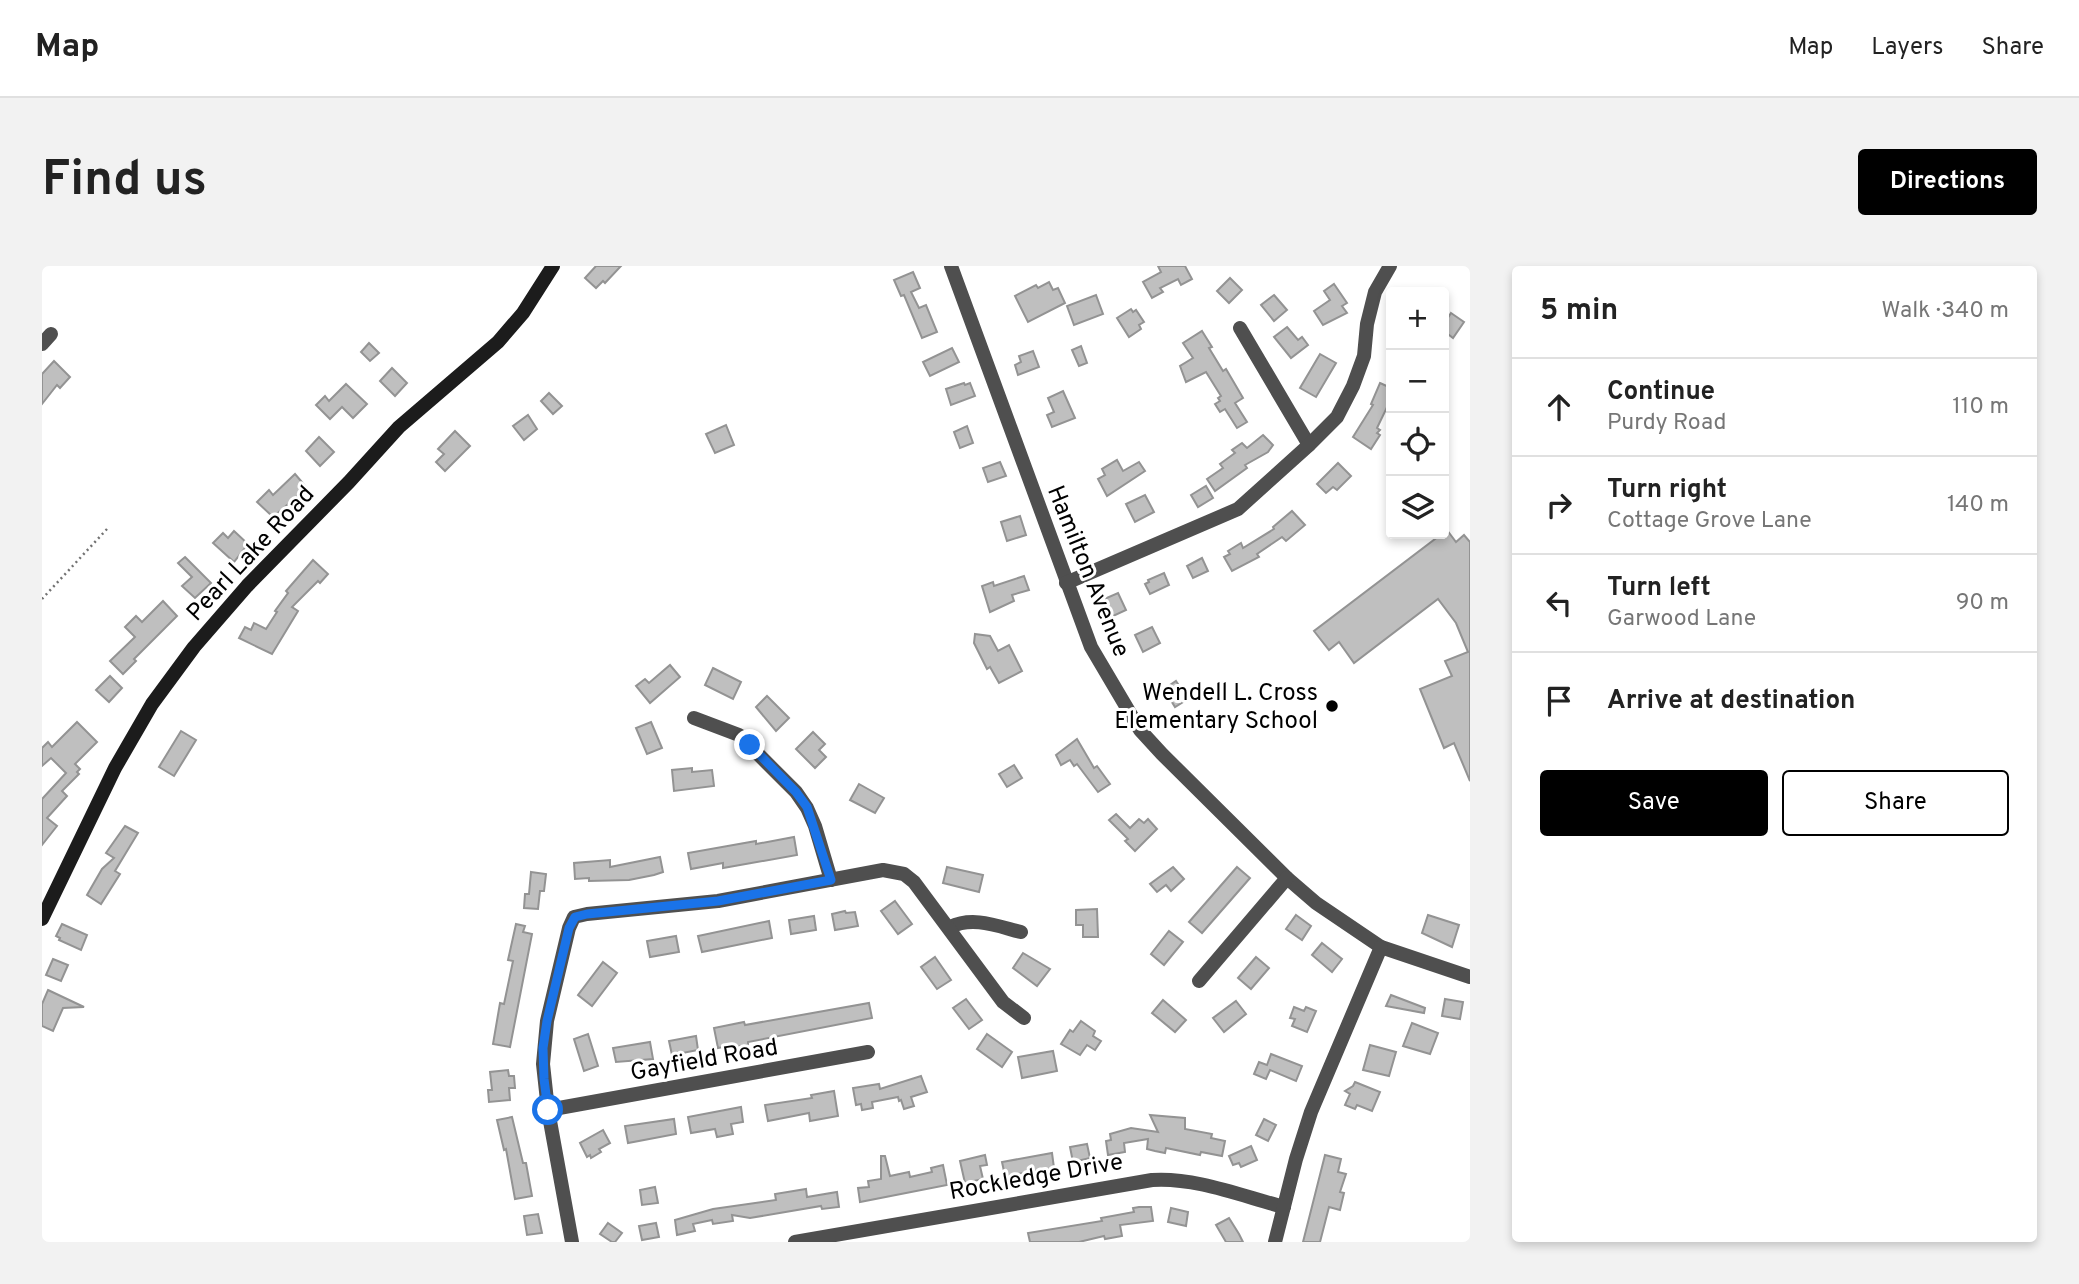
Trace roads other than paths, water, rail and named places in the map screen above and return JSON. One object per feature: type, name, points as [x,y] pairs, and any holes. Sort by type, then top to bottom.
[{"type":"main road","name":"Pearl Lake Road","points":[[42,919],[115,768],[152,704],[194,647],[247,586],[399,427],[498,342],[528,306],[553,266]]},
{"type":"street","name":"Hamilton Avenue","points":[[951,266],[1091,647],[1140,730],[1287,878],[1316,903],[1381,947],[1470,977]]},
{"type":"street","points":[[1066,583],[1238,509],[1309,445],[1336,417],[1353,386],[1364,356],[1367,324],[1375,292],[1390,266]]},
{"type":"street","points":[[1240,328],[1309,445]]},
{"type":"street","points":[[694,718],[739,735],[796,792],[807,807],[815,827],[831,880]]},
{"type":"street","points":[[572,1242],[548,1110],[543,1064],[545,1035],[569,928],[575,917],[718,901],[883,870],[904,874],[914,882],[950,927],[1003,1002],[1024,1018]]},
{"type":"street","points":[[1199,981],[1287,878]]},
{"type":"street","points":[[950,927],[960,922],[975,922],[1021,932]]},
{"type":"street","points":[[1275,1242],[1311,1112],[1381,947]]},
{"type":"street","name":"Gayfield Road","points":[[548,1110],[868,1052]]},
{"type":"street","name":"Rockledge Drive","points":[[795,1242],[1161,1179],[1200,1185],[1283,1207]]},
{"type":"place","name":"Wendell L. Cross Elementary School","points":[[1332,706]]}]
